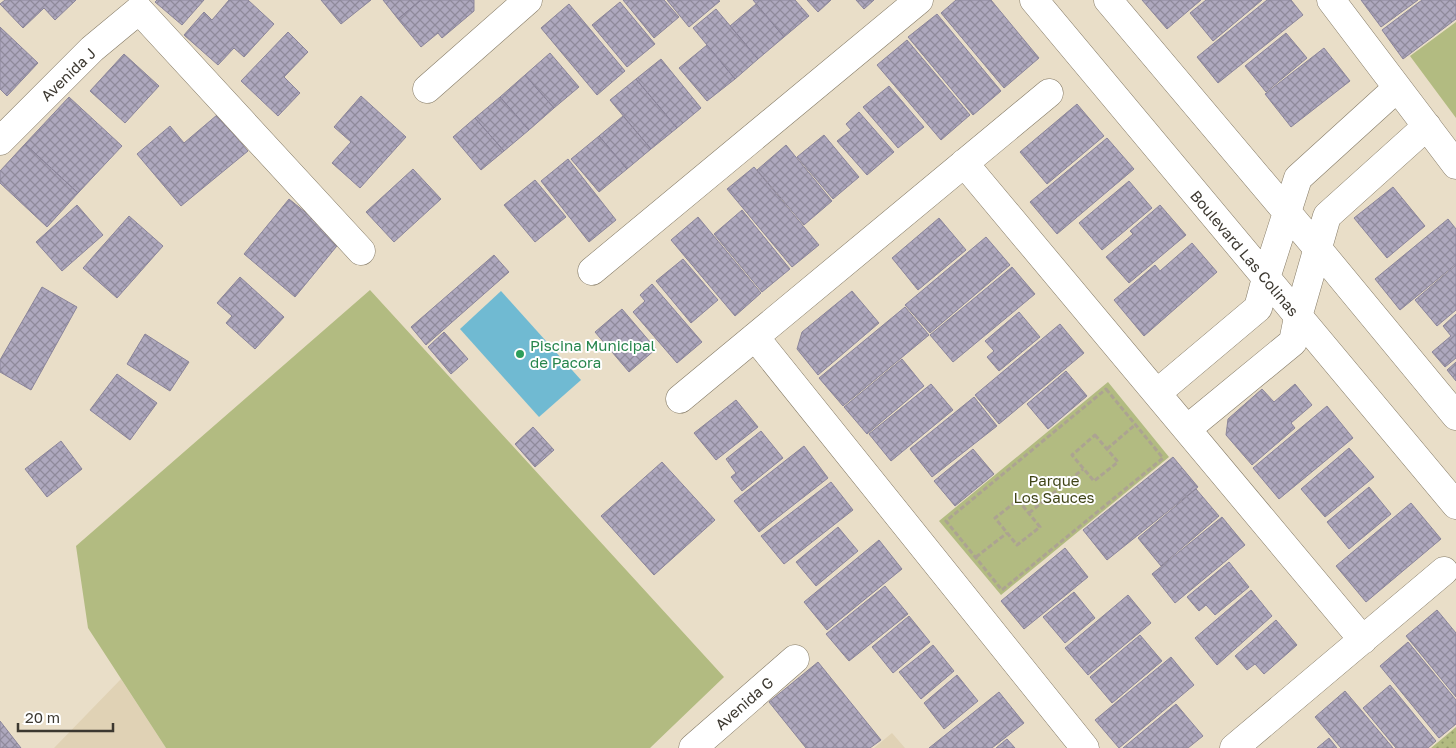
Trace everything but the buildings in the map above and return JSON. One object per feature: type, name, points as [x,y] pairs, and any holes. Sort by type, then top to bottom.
[{"type":"street","points":[[592,270],[919,0]]},
{"type":"street","name":"Boulevard Las Colinas","points":[[1034,0],[1456,505]]},
{"type":"street","points":[[1108,0],[1456,416]]},
{"type":"street","points":[[1331,0],[1456,165]]},
{"type":"street","points":[[427,89],[518,3]]},
{"type":"street","name":"Avenida J","points":[[0,141],[92,49],[138,10],[361,251]]},
{"type":"street","points":[[1160,397],[1258,308],[1298,178],[1398,88]]},
{"type":"street","points":[[680,399],[1049,93]]},
{"type":"street","points":[[1187,429],[1293,342],[1298,317],[1327,216],[1427,126]]},
{"type":"street","points":[[964,164],[1363,640]]},
{"type":"street","points":[[755,337],[1085,748]]},
{"type":"street","points":[[1234,748],[1444,571]]},
{"type":"street","name":"Avenida G","points":[[693,748],[795,659]]},
{"type":"path","points":[[1106,389],[1135,424],[1163,458],[1002,590],[946,521],[1106,389]]},
{"type":"path","points":[[1107,449],[1135,424],[1160,397]]},
{"type":"path","points":[[1095,435],[1107,449],[1118,462],[1094,481],[1072,455],[1095,435]]},
{"type":"path","points":[[1029,514],[1083,468]]},
{"type":"path","points":[[1018,500],[1029,514],[1040,526],[1017,545],[995,518],[1018,500]]},
{"type":"path","points":[[950,580],[1007,533]]},
{"type":"shaded area","points":[[121,679],[166,748],[54,748]]},
{"type":"shaded area","points":[[892,733],[905,748],[874,748]]},
{"type":"green space","points":[[1456,22],[1456,118],[1410,56]]},
{"type":"green space","points":[[370,290],[724,677],[650,748],[166,748],[88,628],[76,546]]},
{"type":"green space","name":"Parque Los Sauces","points":[[1108,382],[1169,457],[1001,595],[939,521]]},
{"type":"green space","points":[[1456,727],[1456,748],[1431,748]]},
{"type":"water","name":"Piscina Municipal de Pacora","points":[[501,291],[581,380],[539,417],[460,329]]},
{"type":"place","name":"Piscina Municipal de Pacora","points":[[520,354]]}]
